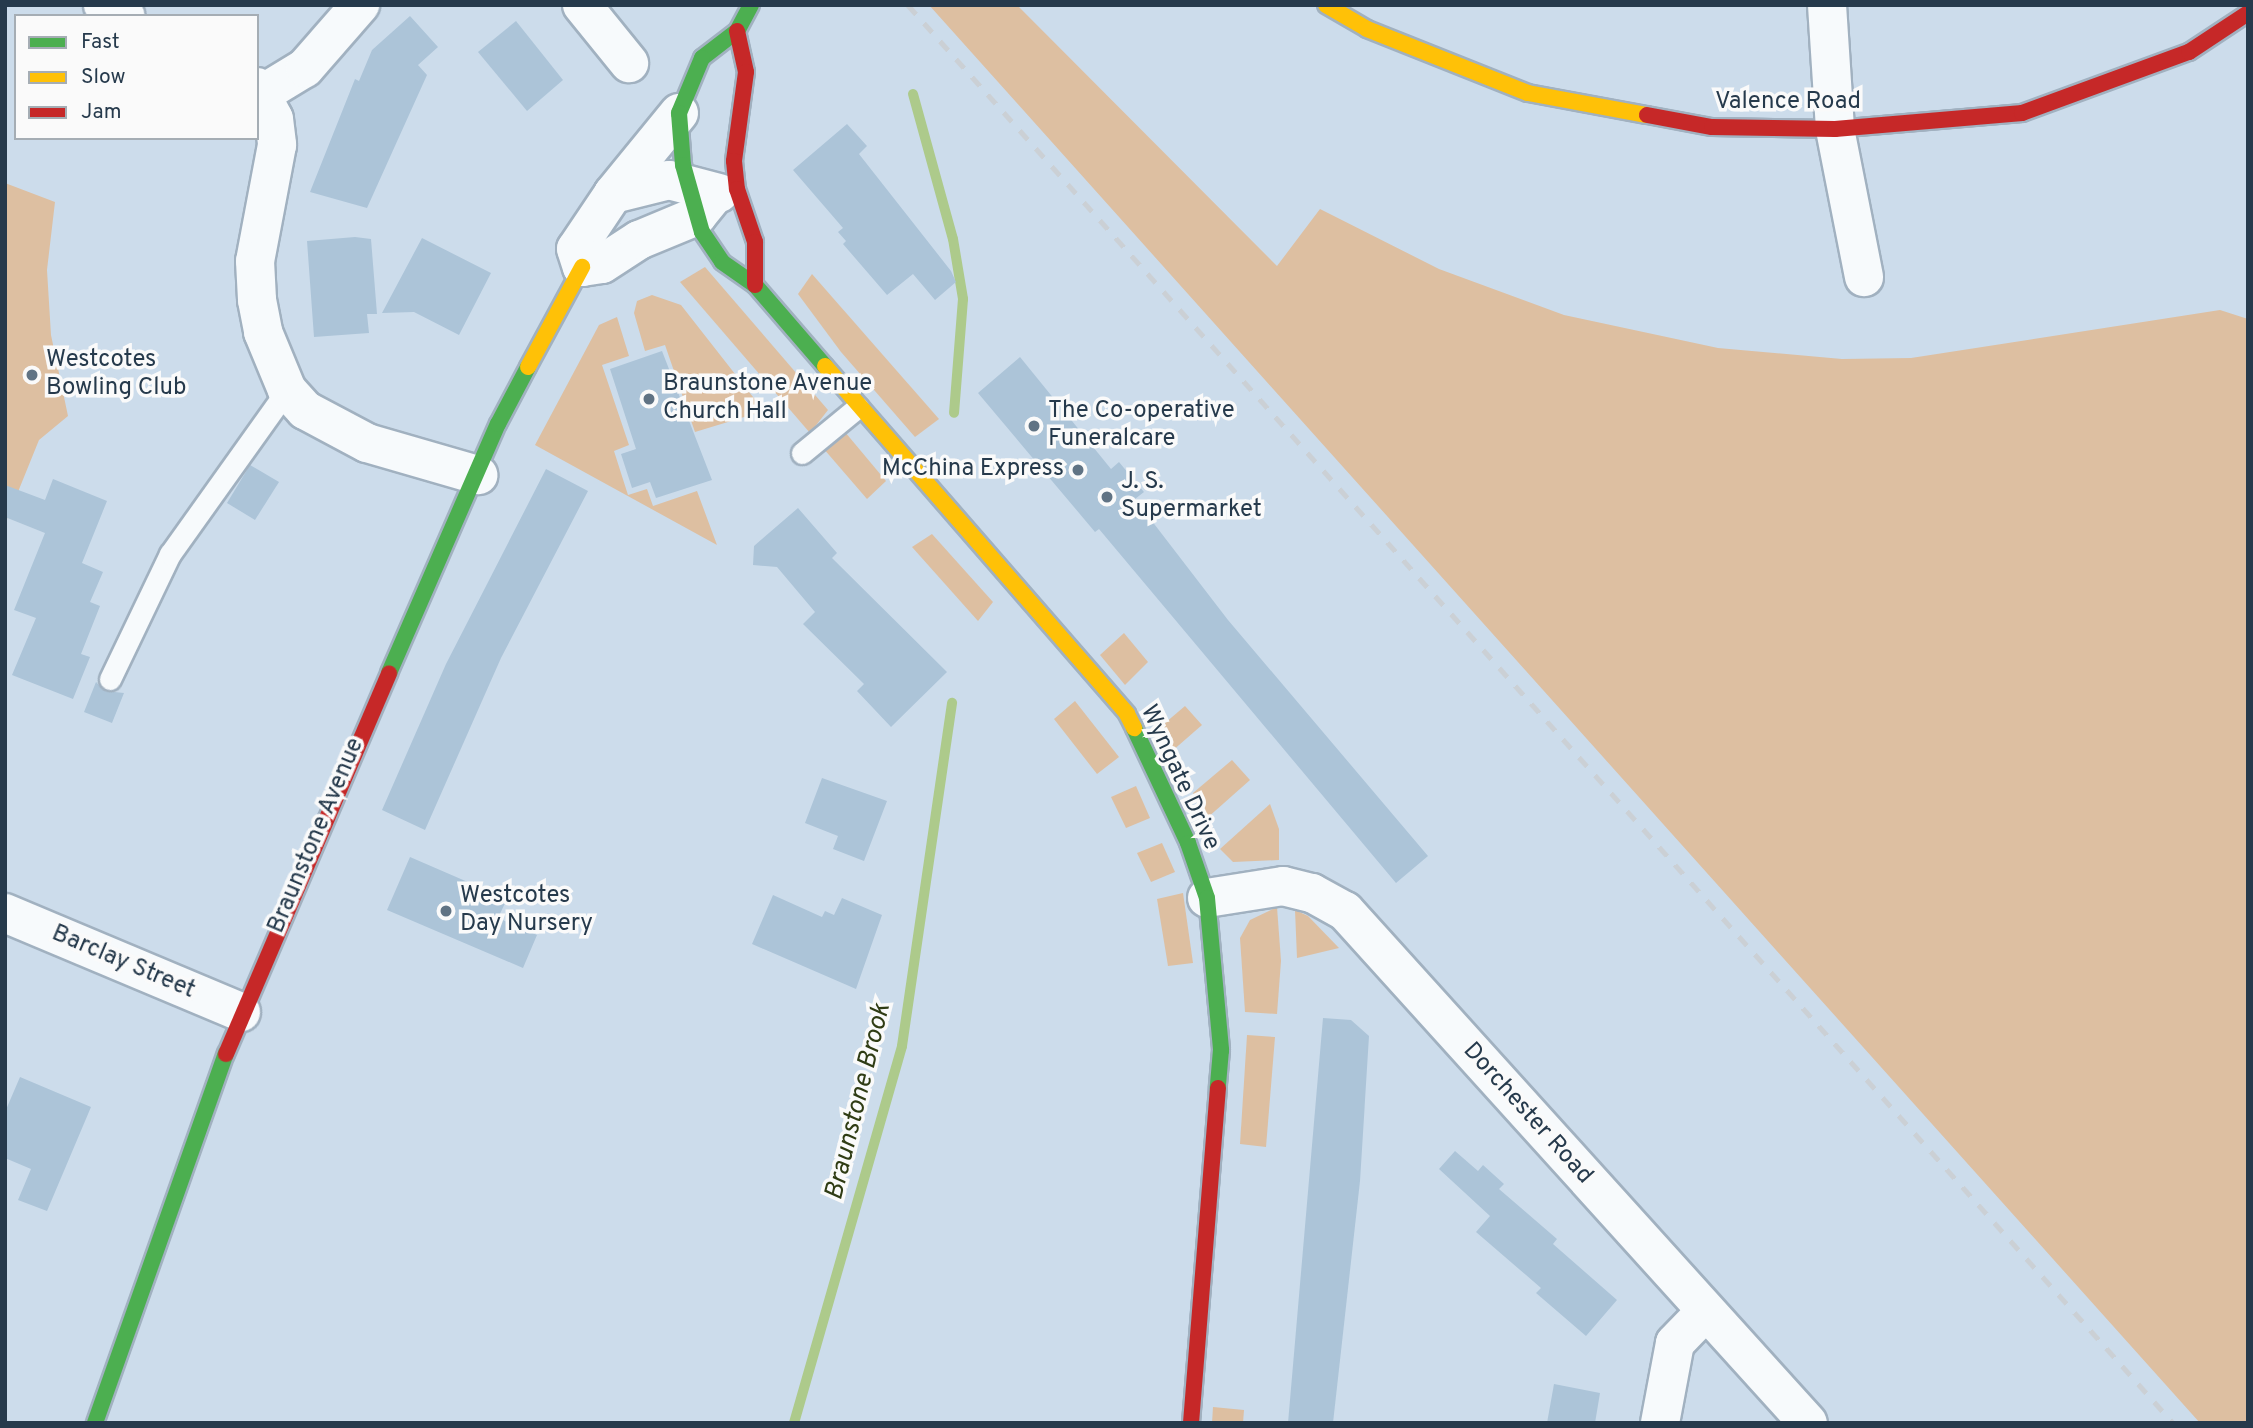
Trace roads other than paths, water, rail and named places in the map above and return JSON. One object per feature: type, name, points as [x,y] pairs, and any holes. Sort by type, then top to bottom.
[{"type":"street","points":[[103,5],[122,14]]},
{"type":"street","points":[[360,5],[305,68],[260,90],[274,119],[277,145],[255,261],[257,300],[263,332],[287,390],[306,410],[367,443],[478,475]]},
{"type":"street","points":[[582,5],[629,63]]},
{"type":"street","name":"Braunstone Avenue","points":[[95,1423],[242,1012],[412,614],[478,475],[498,424],[582,267],[576,249],[613,194],[679,113],[702,58],[737,31],[751,5]]},
{"type":"street","name":"Valence Road","points":[[1326,5],[1367,29],[1528,93],[1712,127],[1835,129],[2022,113],[2189,52],[2248,13]]},
{"type":"street","points":[[1827,5],[1835,129],[1864,277]]},
{"type":"street","points":[[582,267],[602,264],[710,196],[734,161],[746,72],[737,31]]},
{"type":"street","points":[[679,113],[710,196],[755,242],[755,285]]},
{"type":"street","points":[[613,194],[651,182],[669,180],[710,196]]},
{"type":"street","name":"Wyngate Drive","points":[[710,196],[722,262],[755,285],[858,407],[1127,714],[1188,843],[1207,898],[1221,1049],[1191,1423]]},
{"type":"street","name":"Dorchester Road","points":[[1207,898],[1283,886],[1312,893],[1345,911],[1808,1423]]},
{"type":"street","name":"Barclay Street","points":[[5,914],[242,1012]]},
{"type":"street","points":[[1660,1423],[1675,1343],[1705,1312]]},
{"type":"lane","points":[[110,679],[170,554],[287,390]]},
{"type":"lane","points":[[802,453],[858,407]]},
{"type":"waterway","name":"Braunstone Brook","points":[[913,94],[953,239],[963,299],[954,413]]},
{"type":"waterway","name":"Braunstone Brook","points":[[794,1423],[902,1046],[952,703]]},
{"type":"railway","points":[[908,5],[2173,1423]]},
{"type":"place","name":"Westcotes Bowling Club","points":[[32,375]]},
{"type":"place","name":"Braunstone Avenue Church Hall","points":[[649,399]]},
{"type":"place","name":"The Co-operative Funeralcare","points":[[1034,426]]},
{"type":"place","name":"McChina Express","points":[[1078,470]]},
{"type":"place","name":"J. S. Supermarket","points":[[1107,497]]},
{"type":"place","name":"Westcotes Day Nursery","points":[[446,911]]}]
